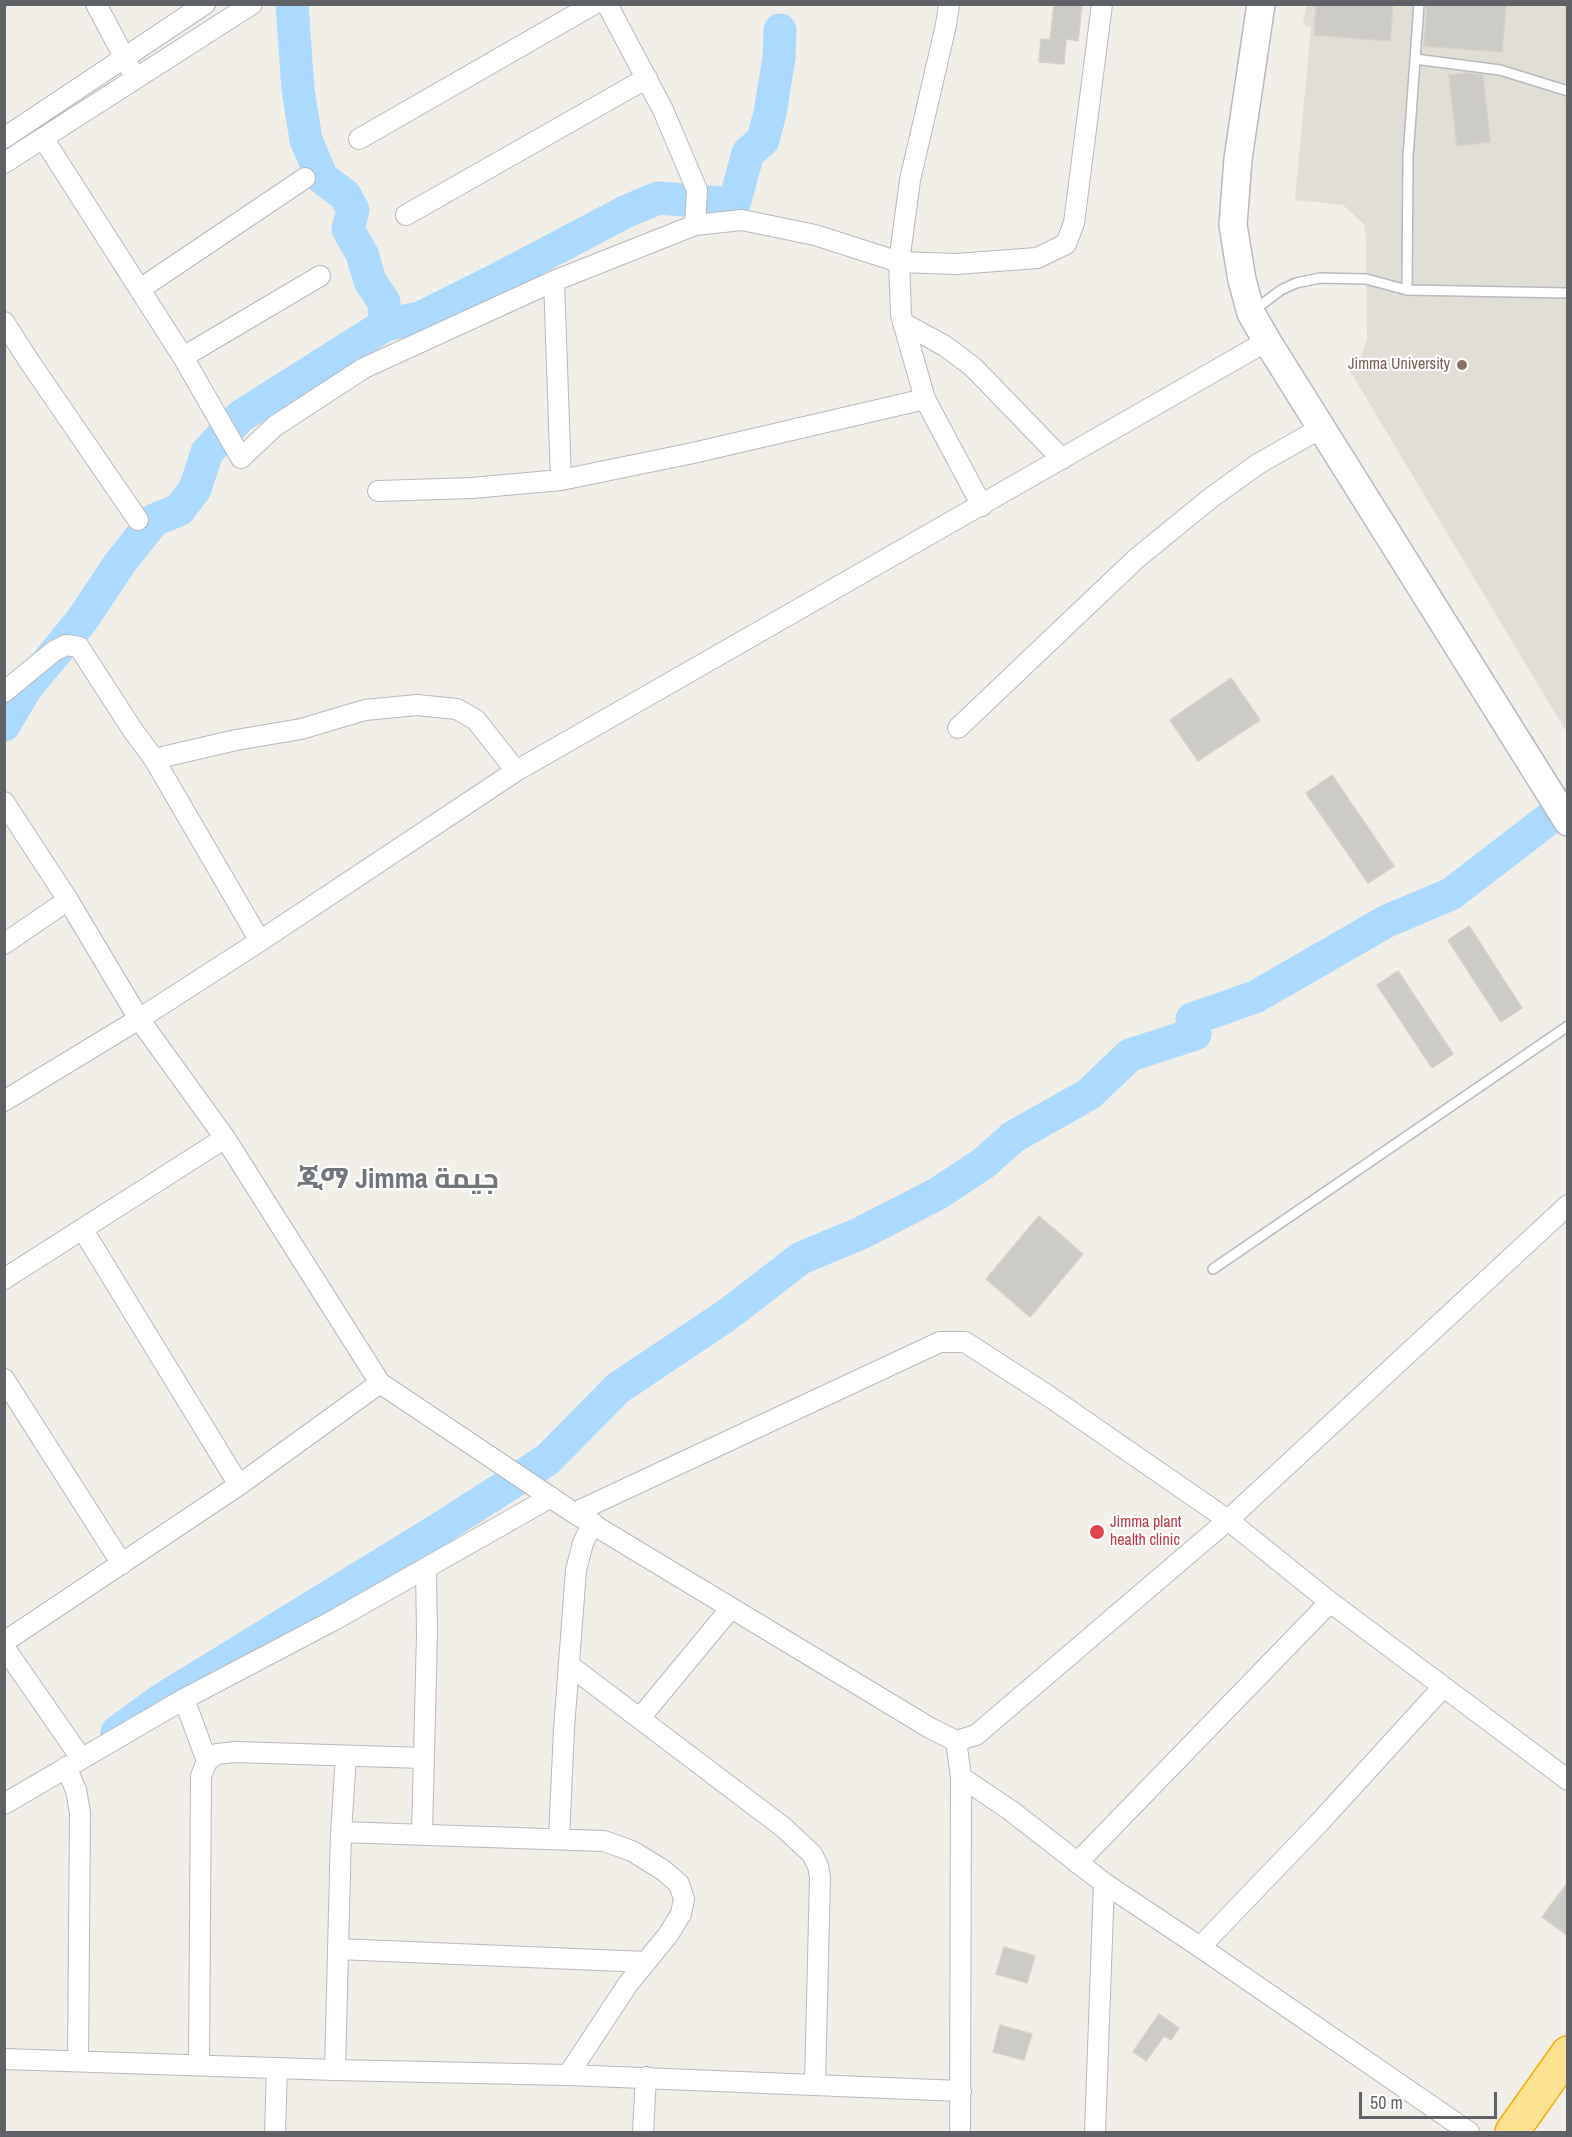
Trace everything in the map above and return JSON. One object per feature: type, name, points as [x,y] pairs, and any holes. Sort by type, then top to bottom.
[{"type":"highway","points":[[1512,2133],[1568,2053]]},
{"type":"street","points":[[96,4],[136,79]]},
{"type":"street","points":[[4,138],[205,4]]},
{"type":"street","points":[[4,163],[252,4]]},
{"type":"street","points":[[359,139],[594,4]]},
{"type":"street","points":[[607,4],[663,110],[697,190],[695,225]]},
{"type":"street","points":[[949,4],[910,180],[899,262],[901,315],[925,399],[982,506]]},
{"type":"street","points":[[43,138],[183,357],[241,458],[274,426],[364,368],[554,281],[695,225],[742,220],[814,235],[899,262],[956,264],[1037,258],[1066,244],[1074,223],[1102,4]]},
{"type":"street","points":[[1261,4],[1238,159],[1233,225],[1242,280],[1251,313],[1568,822]]},
{"type":"street","points":[[406,215],[647,78]]},
{"type":"street","points":[[140,289],[305,178]]},
{"type":"street","points":[[183,357],[320,276]]},
{"type":"street","points":[[554,281],[561,480]]},
{"type":"street","points":[[4,322],[138,519]]},
{"type":"street","points":[[903,323],[945,346],[973,367],[1062,459]]},
{"type":"street","points":[[4,1101],[139,1019],[516,771],[1267,341]]},
{"type":"street","points":[[378,491],[472,488],[561,480],[693,453],[925,399]]},
{"type":"street","points":[[958,728],[1137,558],[1212,497],[1258,464],[1321,428]]},
{"type":"street","points":[[4,692],[60,648],[79,647],[154,759],[260,941]]},
{"type":"street","points":[[154,759],[236,740],[301,729],[365,710],[417,705],[457,710],[477,720],[516,771]]},
{"type":"street","points":[[4,802],[68,900],[139,1019],[225,1138],[380,1383],[573,1512],[930,1728],[956,1741],[976,1735],[1228,1520],[1568,1205]]},
{"type":"street","points":[[4,945],[68,900]]},
{"type":"street","points":[[4,1279],[225,1138]]},
{"type":"street","points":[[83,1230],[239,1485]]},
{"type":"street","points":[[573,1512],[940,1342],[965,1342],[1041,1391],[1228,1520],[1330,1602],[1568,1780]]},
{"type":"street","points":[[4,1379],[122,1564]]},
{"type":"street","points":[[78,2060],[80,1813],[73,1763],[4,1644],[239,1485],[380,1383]]},
{"type":"street","points":[[4,1804],[184,1699],[336,1619],[551,1497]]},
{"type":"street","points":[[559,1838],[564,1730],[576,1570],[583,1543],[593,1523]]},
{"type":"street","points":[[422,1834],[427,1634],[426,1568]]},
{"type":"street","points":[[1077,1863],[1330,1602]]},
{"type":"street","points":[[640,1718],[730,1608]]},
{"type":"street","points":[[569,1665],[783,1827],[812,1854],[820,1877],[815,2084]]},
{"type":"street","points":[[1200,1947],[1443,1687]]},
{"type":"street","points":[[184,1699],[207,1761]]},
{"type":"street","points":[[956,1741],[961,1777],[960,2133]]},
{"type":"street","points":[[199,2065],[201,1776],[207,1761],[217,1754],[236,1752],[423,1758]]},
{"type":"street","points":[[335,2070],[341,1832],[346,1756]]},
{"type":"street","points":[[961,1777],[1010,1810],[1104,1883],[1469,2133]]},
{"type":"street","points":[[341,1832],[604,1841],[632,1851],[663,1870],[679,1884],[684,1899],[681,1914],[668,1935],[628,1984],[568,2075]]},
{"type":"street","points":[[1095,2133],[1104,1883]]},
{"type":"street","points":[[338,1949],[646,1962]]},
{"type":"street","points":[[4,2059],[568,2075],[961,2091]]},
{"type":"street","points":[[275,2133],[277,2068]]},
{"type":"street","points":[[642,2133],[646,2078]]},
{"type":"lane","points":[[1407,290],[1408,157],[1419,4]]},
{"type":"lane","points":[[1415,59],[1500,70],[1568,91]]},
{"type":"lane","points":[[1251,313],[1281,290],[1296,283],[1320,278],[1366,279],[1407,290],[1568,293]]},
{"type":"lane","points":[[1213,1269],[1568,1026]]},
{"type":"shaded area","name":"Jimma University","points":[[1306,5],[1567,5],[1567,733],[1350,371],[1361,359],[1367,339],[1364,224],[1343,205],[1295,200],[1311,27],[1303,25]]},
{"type":"building","points":[[1054,4],[1082,4],[1078,41],[1066,39],[1064,64],[1039,62],[1041,39],[1050,40]]},
{"type":"building","points":[[1316,4],[1393,4],[1390,41],[1314,35]]},
{"type":"building","points":[[1427,4],[1506,4],[1502,52],[1424,46]]},
{"type":"building","points":[[1469,73],[1483,75],[1490,142],[1457,146],[1449,75]]},
{"type":"building","points":[[1231,678],[1260,720],[1198,761],[1170,720]]},
{"type":"building","points":[[1332,775],[1394,866],[1368,883],[1306,793]]},
{"type":"building","points":[[1469,926],[1522,1008],[1501,1022],[1448,940]]},
{"type":"building","points":[[1398,971],[1453,1054],[1432,1068],[1377,985]]},
{"type":"building","points":[[1039,1216],[1083,1254],[1030,1317],[986,1279]]},
{"type":"building","points":[[1568,1882],[1568,1936],[1542,1917]]},
{"type":"building","points":[[1004,1947],[1035,1956],[1027,1983],[996,1974]]},
{"type":"building","points":[[1159,2014],[1179,2028],[1171,2040],[1164,2036],[1146,2061],[1133,2052]]},
{"type":"building","points":[[1000,2025],[1032,2034],[1024,2060],[993,2052]]},
{"type":"waterway","points":[[4,725],[26,688],[82,620],[120,563],[154,520],[179,510],[195,489],[207,452],[241,416],[385,325],[384,302],[370,281],[362,254],[348,229],[353,210],[345,195],[322,178],[306,140],[298,90],[292,4]]},
{"type":"waterway","points":[[385,325],[420,318],[625,212],[658,198],[734,204],[748,153],[763,140],[779,58],[780,30]]},
{"type":"waterway","points":[[117,1732],[161,1700],[547,1460],[618,1388],[727,1315],[801,1258],[859,1234],[937,1194],[984,1163],[1013,1137],[1089,1094],[1130,1055],[1195,1034],[1192,1019],[1255,997],[1387,921],[1451,894],[1568,804]]},
{"type":"place","name":"Jimma University","points":[[1462,365]]},
{"type":"place","name":"Jimma plant health clinic","points":[[1097,1532]]},
{"type":"district","name":"ጂማ Jimma جيمة","points":[[398,1180]]}]
